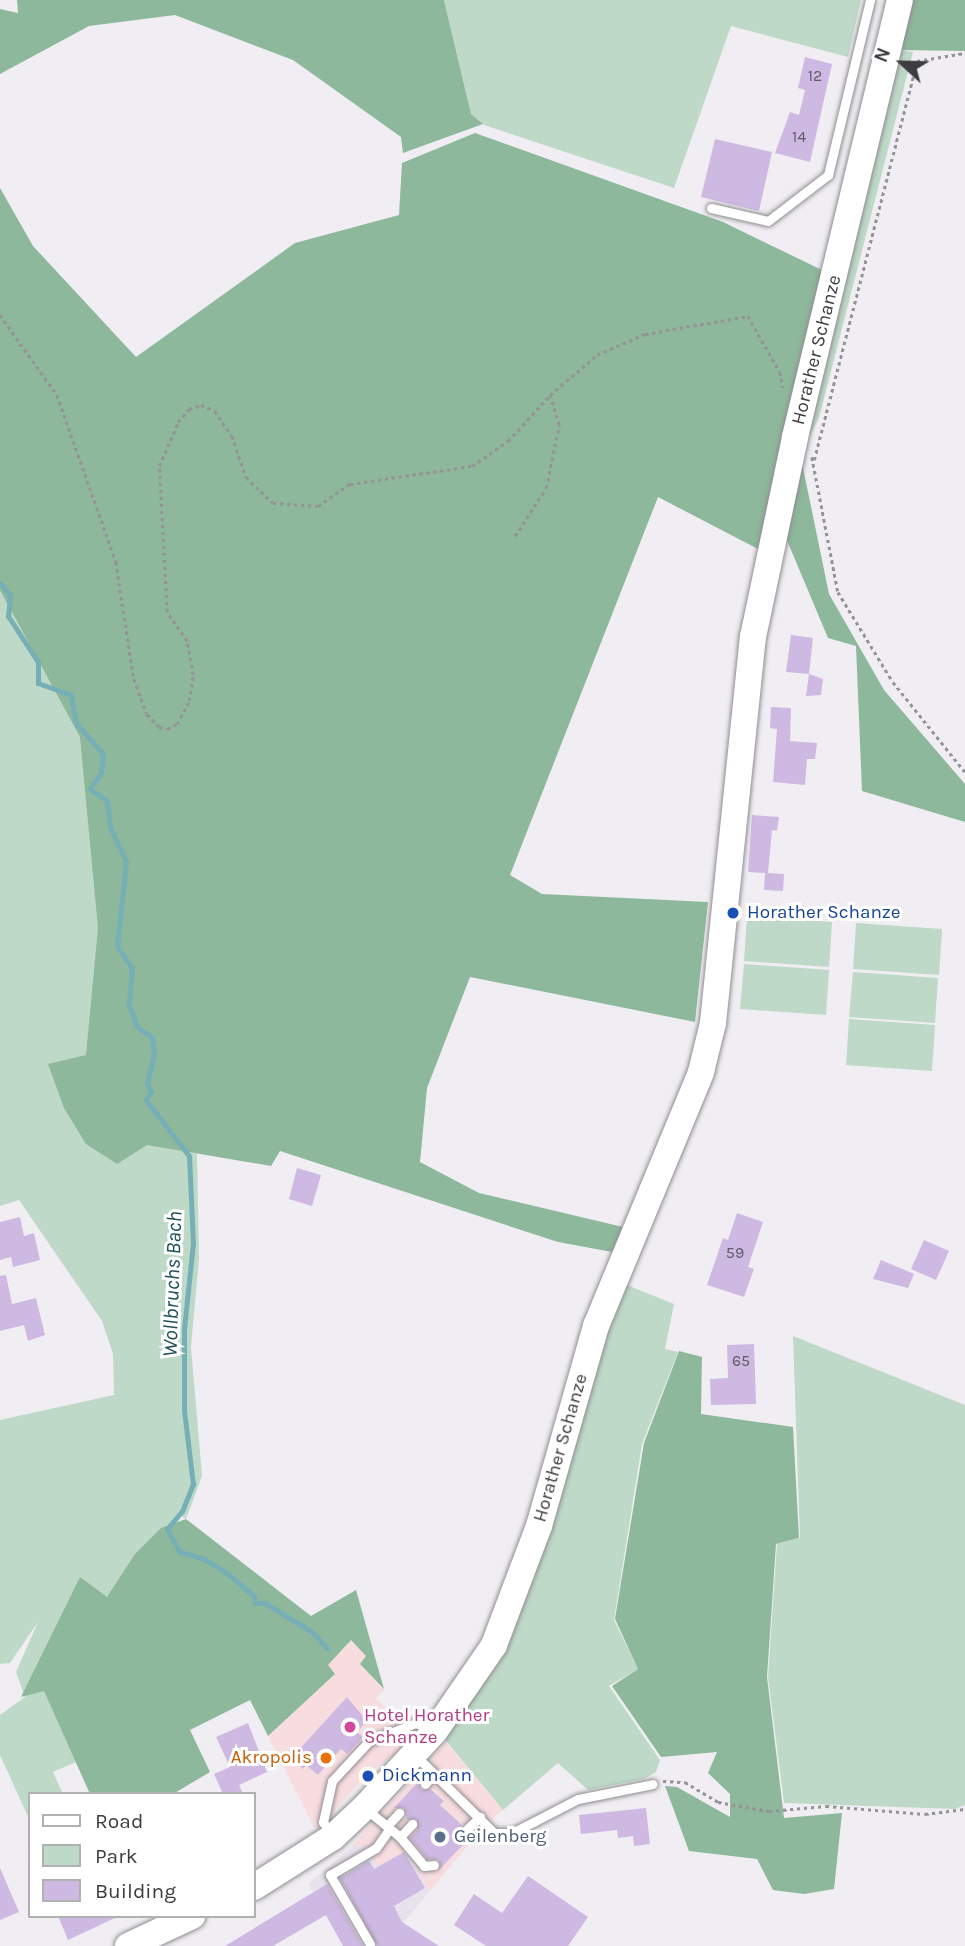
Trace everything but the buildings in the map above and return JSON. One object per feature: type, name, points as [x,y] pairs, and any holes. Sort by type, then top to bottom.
[{"type":"main road","name":"Horather Schanze","points":[[256,1886],[278,1875],[333,1837],[365,1807],[435,1731],[494,1645],[520,1585],[596,1326],[701,1072],[713,1023],[753,637],[795,437],[900,0]]},
{"type":"main road","points":[[128,1946],[188,1918]]},
{"type":"lane","points":[[711,208],[768,221],[828,175],[870,0]]},
{"type":"lane","points":[[333,1837],[323,1822],[332,1781],[369,1741],[416,1723],[435,1731]]},
{"type":"lane","points":[[415,1754],[494,1833],[512,1833],[579,1799],[653,1784]]},
{"type":"lane","points":[[425,1784],[434,1774]]},
{"type":"lane","points":[[437,1796],[446,1786]]},
{"type":"lane","points":[[365,1807],[400,1837],[424,1866],[434,1866]]},
{"type":"lane","points":[[370,1944],[330,1875],[376,1848],[399,1813]]},
{"type":"lane","points":[[467,1829],[480,1817]]},
{"type":"lane","points":[[400,1837],[412,1824]]},
{"type":"path","points":[[965,53],[917,61],[814,460],[838,592],[893,682],[965,772]]},
{"type":"path","points":[[0,315],[57,395],[116,562],[134,679],[147,714],[159,727],[167,729],[177,724],[189,701],[194,675],[187,641],[167,612],[159,466],[178,422],[189,409],[201,405],[215,411],[232,436],[246,477],[274,503],[318,506],[350,484],[472,466],[508,441],[597,355],[645,334],[748,316],[780,372],[785,395]]},
{"type":"path","points":[[515,536],[546,488],[559,425],[551,397]]},
{"type":"path","points":[[795,437],[814,460]]},
{"type":"path","points":[[653,1784],[685,1782],[718,1802],[769,1811],[826,1806],[925,1814],[965,1809]]},
{"type":"shaded area","name":"Hotel Horather Schanze","points":[[351,1640],[366,1656],[360,1664],[384,1689],[376,1699],[395,1715],[430,1717],[401,1749],[368,1774],[316,1831],[268,1736],[334,1675],[327,1665]]},
{"type":"shaded area","points":[[446,1742],[503,1810],[484,1826],[429,1892],[406,1851],[377,1867],[365,1846],[350,1848]]},
{"type":"shaded area","points":[[365,1846],[377,1867],[406,1850],[429,1892],[384,1946],[343,1946],[308,1884],[350,1848]]},
{"type":"green space","points":[[17,0],[444,0],[471,114],[483,124],[403,153],[401,137],[293,60],[175,15],[89,26],[0,74],[0,9],[18,13]]},
{"type":"green space","points":[[444,0],[861,0],[848,57],[731,26],[674,188],[484,125],[471,114]]},
{"type":"green space","points":[[909,0],[965,0],[965,51],[898,50]]},
{"type":"green space","points":[[898,50],[913,52],[819,418],[809,437],[806,433]]},
{"type":"green space","points":[[475,133],[723,222],[826,272],[758,549],[658,497],[510,875],[542,894],[708,902],[695,1022],[470,977],[427,1088],[420,1162],[479,1193],[623,1227],[612,1252],[558,1242],[280,1151],[271,1166],[147,1145],[117,1164],[86,1144],[64,1108],[48,1064],[86,1055],[98,928],[80,737],[0,590],[0,188],[33,246],[136,357],[295,243],[399,215],[402,163]]},
{"type":"green space","points":[[801,458],[829,594],[884,690],[965,784],[965,822],[862,791],[856,646],[828,638],[786,538]]},
{"type":"green space","points":[[0,567],[55,690],[72,696],[184,1151],[197,1154],[199,1258],[191,1347],[202,1476],[186,1519],[180,1515],[46,1694],[76,1762],[53,1772],[62,1792],[28,1792],[28,1817],[0,1755],[0,1715],[25,1697],[16,1672],[38,1622],[10,1663],[0,1664],[0,1420],[114,1395],[113,1354],[102,1321],[19,1200],[0,1206]]},
{"type":"green space","points":[[747,916],[832,922],[829,967],[744,961]]},
{"type":"green space","points":[[856,923],[942,929],[939,975],[853,969]]},
{"type":"green space","points":[[744,964],[829,970],[826,1015],[740,1009]]},
{"type":"green space","points":[[853,972],[938,978],[935,1023],[849,1017]]},
{"type":"green space","points":[[849,1019],[935,1025],[932,1071],[846,1065]]},
{"type":"green space","points":[[622,1283],[674,1304],[665,1349],[678,1352],[642,1444],[614,1620],[638,1669],[609,1686],[660,1760],[656,1772],[644,1779],[588,1790],[558,1763],[503,1810],[443,1737],[467,1702]]},
{"type":"green space","points":[[793,1336],[965,1405],[965,1805],[955,1809],[784,1803],[768,1677],[777,1544],[800,1538]]},
{"type":"green space","points":[[679,1351],[702,1357],[701,1414],[793,1427],[799,1538],[776,1544],[767,1677],[784,1818],[842,1813],[834,1889],[804,1894],[773,1890],[757,1859],[689,1851],[665,1786],[677,1787],[730,1817],[730,1794],[708,1773],[717,1752],[661,1757],[612,1686],[638,1669],[615,1619],[644,1443]]},
{"type":"green space","points":[[186,1519],[311,1616],[356,1590],[384,1689],[360,1664],[366,1656],[351,1640],[328,1665],[335,1674],[268,1736],[250,1700],[190,1730],[210,1772],[176,1792],[89,1792],[44,1691],[21,1697],[80,1577],[107,1597],[135,1554],[161,1528]]},
{"type":"waterway","name":"Wollbruchs Bach","points":[[0,583],[10,595],[8,616],[38,662],[38,683],[71,695],[76,723],[103,754],[101,773],[90,789],[107,801],[110,827],[126,862],[117,946],[132,968],[129,1005],[137,1027],[152,1037],[154,1055],[147,1083],[151,1091],[146,1100],[189,1156],[193,1243],[184,1329],[184,1410],[193,1484],[182,1511],[167,1529],[180,1552],[203,1558],[254,1596],[255,1603],[265,1603],[312,1632],[327,1648]]},
{"type":"place","name":"Horather Schanze","points":[[733,913]]},
{"type":"place","name":"Hotel Horather Schanze","points":[[350,1727]]},
{"type":"place","name":"Akropolis","points":[[326,1758]]},
{"type":"place","name":"Dickmann","points":[[368,1776]]},
{"type":"place","name":"Geilenberg","points":[[440,1837]]}]
